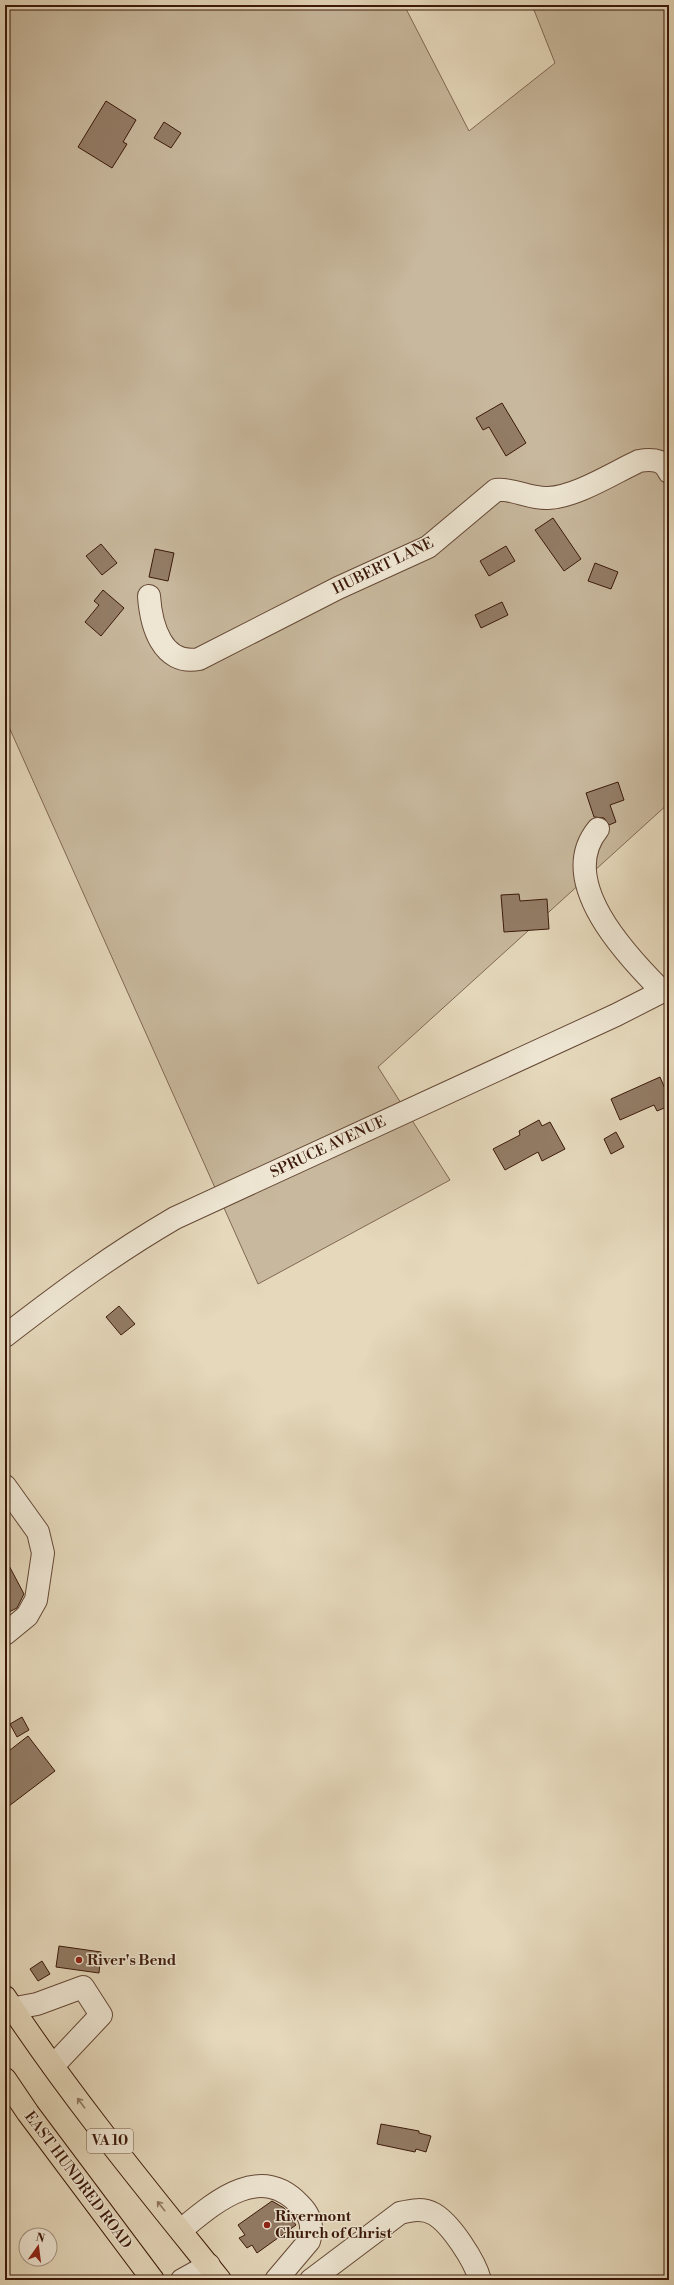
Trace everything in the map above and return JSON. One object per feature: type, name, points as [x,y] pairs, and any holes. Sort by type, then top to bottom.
[{"type":"highway","name":"VA 10","points":[[7,2005],[135,2174],[214,2273]]},
{"type":"highway","name":"EAST HUNDRED ROAD","points":[[5,2079],[28,2113],[153,2280]]},
{"type":"street","name":"HUBERT LANE","points":[[149,596],[154,624],[168,652],[176,658],[188,661],[199,659],[338,588],[428,547],[496,490],[505,489],[546,498],[564,496],[639,461],[650,459],[660,462],[669,472]]},
{"type":"street","points":[[598,829],[587,846],[584,860],[585,875],[592,897],[605,924],[620,945],[666,990]]},
{"type":"street","name":"SPRUCE AVENUE","points":[[5,1336],[79,1278],[126,1246],[175,1218],[616,1015],[666,990]]},
{"type":"street","points":[[5,1486],[38,1532],[43,1553],[36,1600],[27,1616],[5,1634]]},
{"type":"street","points":[[7,2005],[37,2004],[83,1987],[101,2015],[53,2066]]},
{"type":"street","points":[[181,2230],[218,2201],[241,2190],[263,2186],[279,2188],[288,2193],[305,2210],[312,2225],[312,2233],[306,2244],[276,2280]]},
{"type":"street","points":[[311,2280],[400,2214],[412,2210],[424,2210],[435,2215],[452,2232],[468,2254],[480,2280]]},
{"type":"street","points":[[182,2280],[214,2273]]},
{"type":"shaded area","points":[[5,5],[404,5],[469,131],[555,63],[532,5],[669,5],[669,803],[378,1067],[450,1180],[258,1284],[5,718]]},
{"type":"building","points":[[106,101],[136,120],[123,142],[127,144],[112,168],[78,147]]},
{"type":"building","points":[[164,122],[181,133],[171,148],[154,138]]},
{"type":"building","points":[[502,403],[526,443],[506,456],[489,427],[483,430],[476,418]]},
{"type":"building","points":[[553,518],[581,559],[564,571],[535,530]]},
{"type":"building","points":[[101,544],[117,563],[102,575],[86,556]]},
{"type":"building","points":[[506,546],[515,561],[489,576],[480,561]]},
{"type":"building","points":[[155,549],[174,553],[168,581],[149,577]]},
{"type":"building","points":[[595,563],[618,572],[611,589],[588,581]]},
{"type":"building","points":[[103,590],[124,608],[101,636],[85,622],[99,605],[94,601]]},
{"type":"building","points":[[502,602],[508,615],[481,628],[475,615]]},
{"type":"building","points":[[618,782],[624,800],[610,805],[616,822],[609,825],[604,818],[594,817],[586,793]]},
{"type":"building","points":[[519,894],[520,901],[547,899],[549,929],[504,932],[501,895]]},
{"type":"building","points":[[660,1077],[669,1098],[669,1106],[657,1111],[654,1105],[620,1120],[611,1099]]},
{"type":"building","points":[[539,1120],[542,1126],[550,1122],[565,1149],[542,1161],[538,1152],[505,1170],[493,1149],[520,1135],[519,1131]]},
{"type":"building","points":[[616,1132],[624,1147],[611,1154],[604,1139]]},
{"type":"building","points":[[119,1306],[135,1324],[121,1335],[106,1317]]},
{"type":"building","points":[[5,1558],[24,1594],[17,1608],[5,1614]]},
{"type":"building","points":[[22,1717],[29,1730],[17,1737],[10,1724]]},
{"type":"building","points":[[28,1736],[55,1771],[5,1809],[5,1754]]},
{"type":"building","name":"River's Bend","points":[[59,1946],[101,1952],[99,1973],[56,1967]]},
{"type":"building","points":[[42,1961],[50,1974],[38,1981],[30,1969]]},
{"type":"building","points":[[381,2124],[419,2131],[419,2133],[431,2136],[426,2152],[416,2149],[415,2152],[377,2144]]},
{"type":"building","name":"Rivermont Church of Christ","points":[[272,2201],[284,2208],[296,2225],[257,2253],[252,2245],[247,2248],[239,2238],[245,2235],[238,2225]]},
{"type":"place","name":"River's Bend","points":[[79,1960]]},
{"type":"place","name":"Rivermont Church of Christ","points":[[267,2225]]}]
